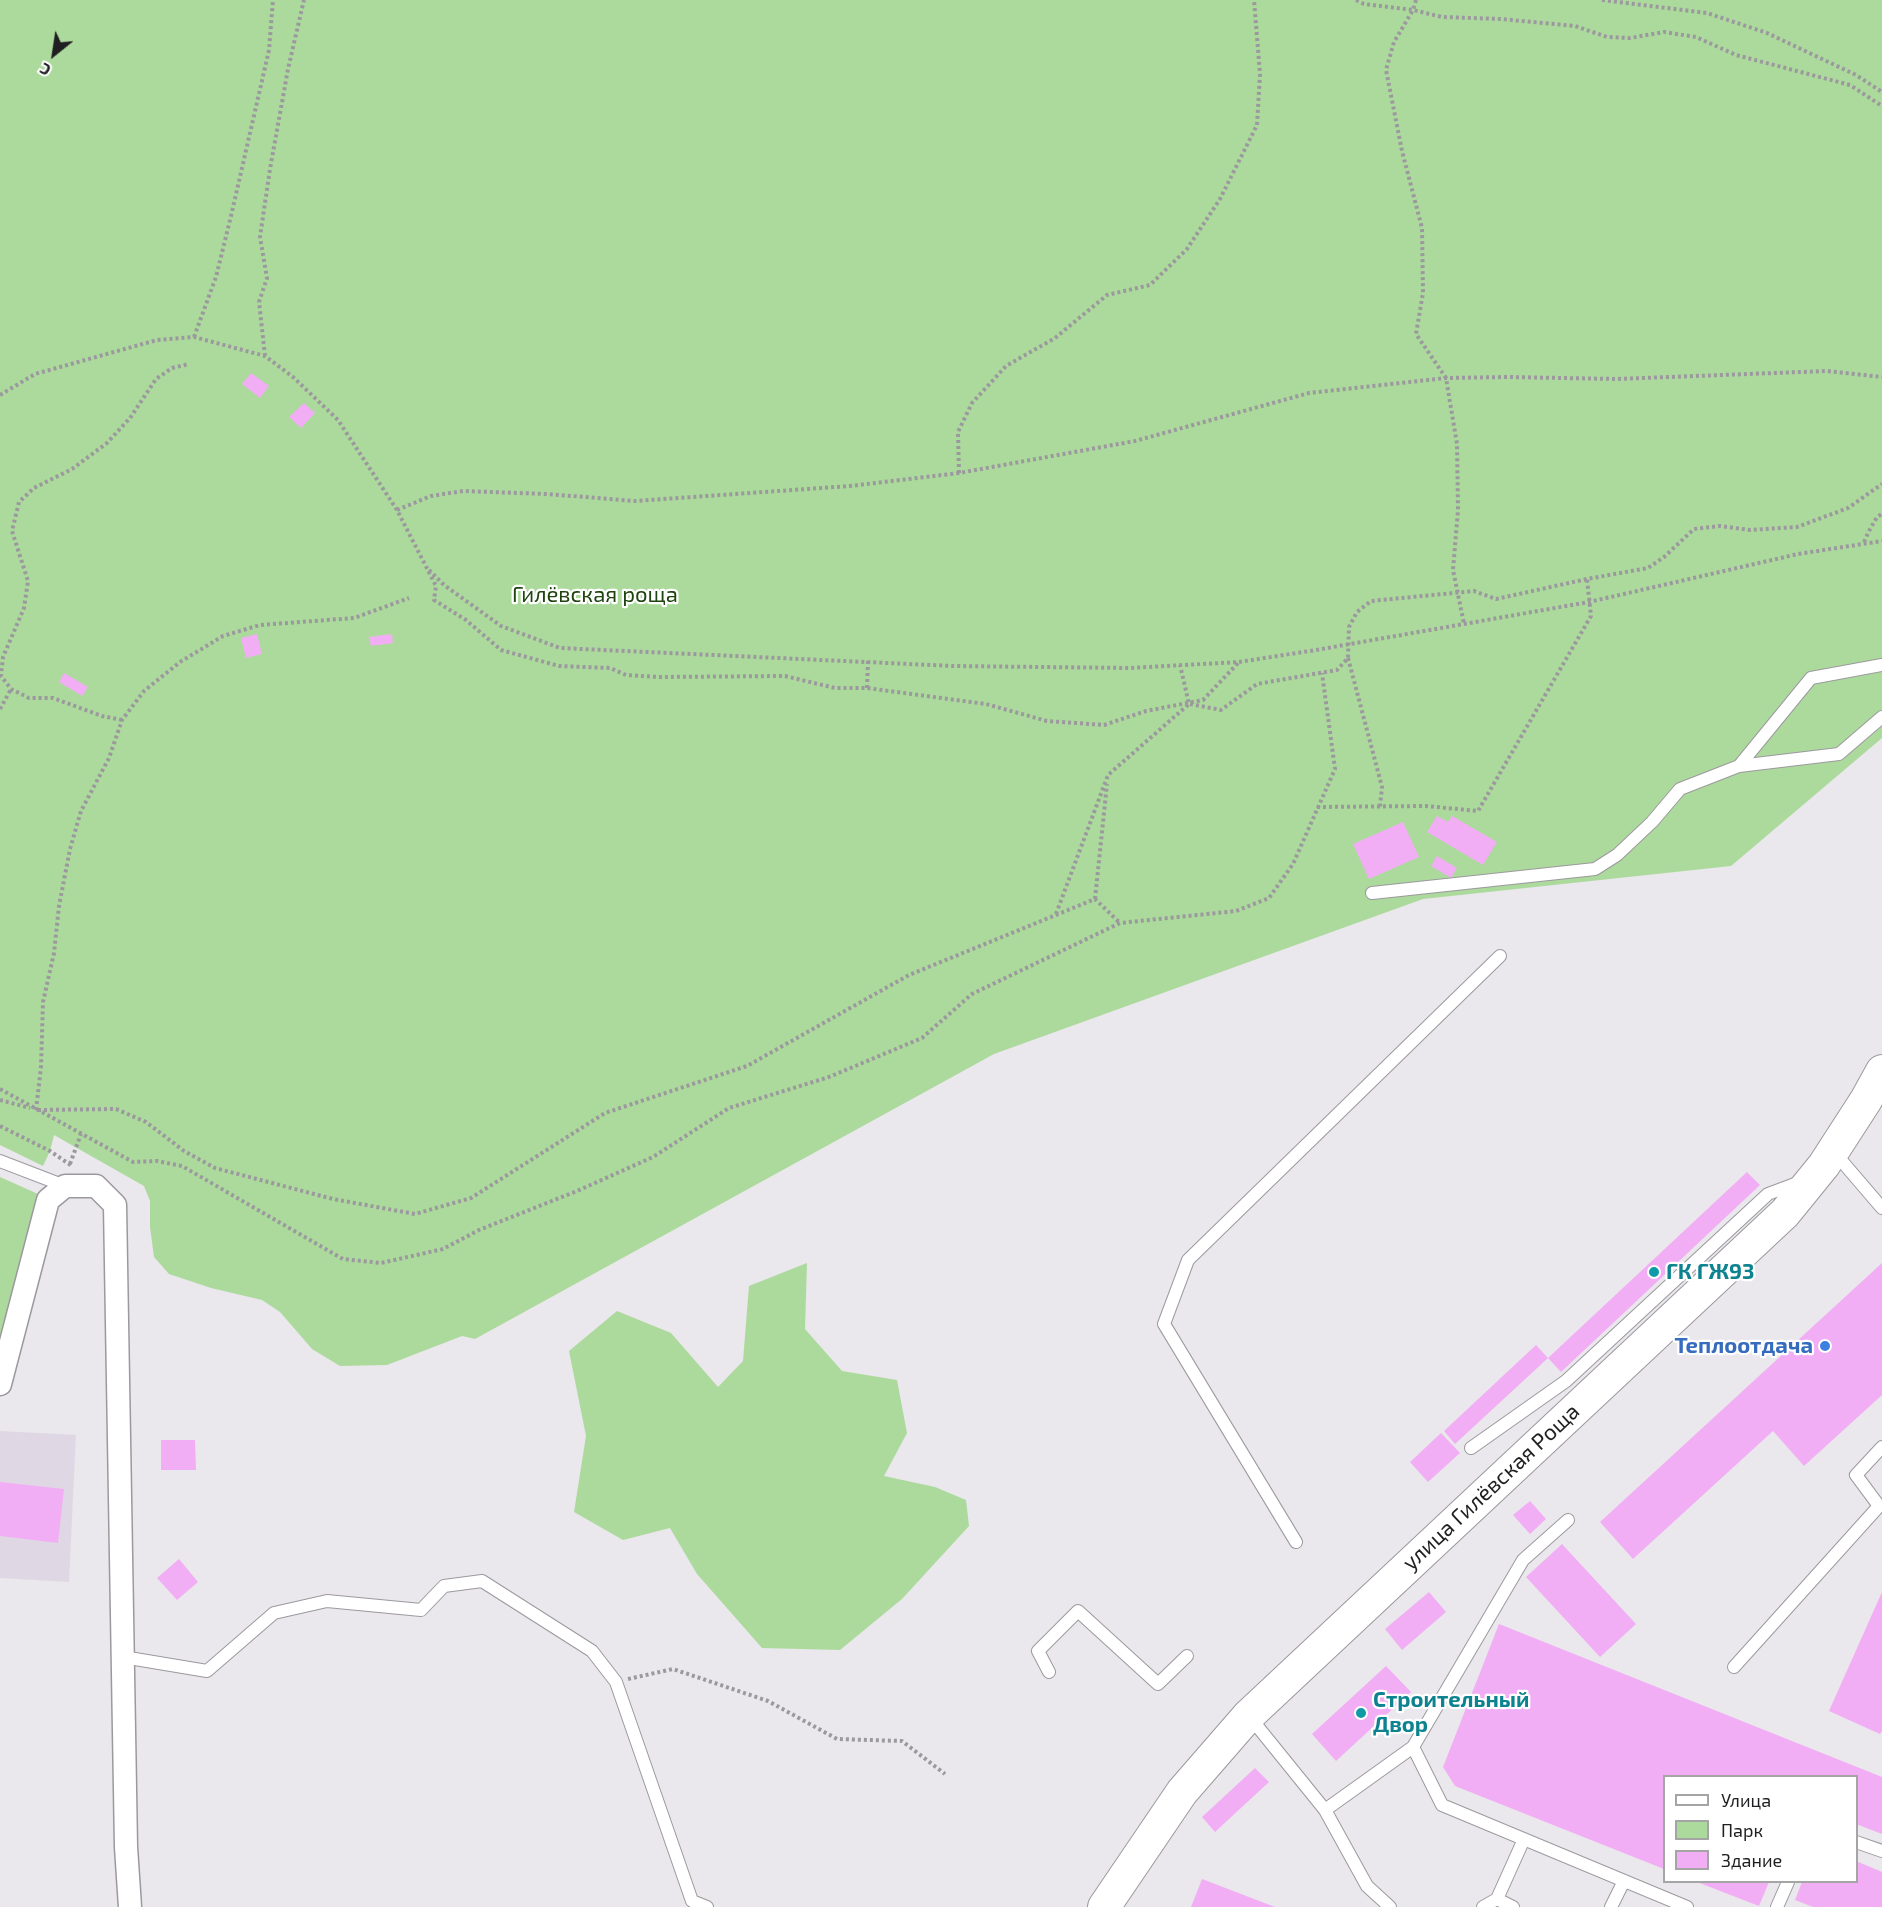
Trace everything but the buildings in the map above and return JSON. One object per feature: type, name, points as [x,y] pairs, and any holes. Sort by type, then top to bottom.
[{"type":"street","name":"улица Гилёвская Роща","points":[[1104,1907],[1182,1792],[1248,1716],[1785,1213],[1833,1151],[1882,1071]]},
{"type":"street","points":[[0,1384],[48,1200],[65,1186],[96,1186],[115,1205],[126,1847],[130,1907]]},
{"type":"lane","points":[[1739,766],[1811,678],[1882,665]]},
{"type":"lane","points":[[1372,893],[1595,869],[1617,855],[1653,822],[1680,789],[1739,766],[1839,754],[1882,717]]},
{"type":"lane","points":[[1296,1542],[1164,1324],[1188,1260],[1500,956]]},
{"type":"lane","points":[[1853,1120],[1882,1095]]},
{"type":"lane","points":[[1833,1151],[1882,1208]]},
{"type":"lane","points":[[0,1161],[65,1186]]},
{"type":"lane","points":[[1471,1448],[1566,1381],[1768,1194],[1815,1176]]},
{"type":"lane","points":[[1734,1667],[1879,1506],[1856,1475],[1882,1448]]},
{"type":"lane","points":[[1325,1810],[1413,1747],[1523,1560],[1568,1520]]},
{"type":"lane","points":[[123,1657],[207,1671],[274,1612],[327,1601],[422,1610],[444,1586],[482,1581],[592,1651],[615,1682],[692,1901],[707,1907]]},
{"type":"lane","points":[[1049,1672],[1038,1651],[1078,1611],[1158,1684],[1187,1656]]},
{"type":"lane","points":[[1248,1716],[1325,1810],[1367,1886],[1390,1907]]},
{"type":"lane","points":[[1413,1747],[1442,1805],[1687,1907]]},
{"type":"lane","points":[[1483,1907],[1497,1899],[1524,1839]]},
{"type":"lane","points":[[1858,1842],[1882,1851]]},
{"type":"lane","points":[[1611,1907],[1623,1881]]},
{"type":"lane","points":[[1777,1907],[1787,1883]]},
{"type":"lane","points":[[1497,1899],[1513,1907]]},
{"type":"path","points":[[194,337],[216,277],[231,216],[269,50],[273,0]]},
{"type":"path","points":[[265,356],[259,302],[267,278],[260,237],[288,69],[304,0]]},
{"type":"path","points":[[959,473],[958,432],[972,403],[1006,366],[1055,338],[1107,295],[1150,285],[1187,249],[1220,199],[1257,125],[1260,74],[1254,0]]},
{"type":"path","points":[[1356,0],[1442,17],[1501,18],[1575,26],[1607,37],[1630,38],[1664,32],[1696,37],[1736,55],[1850,85],[1882,106]]},
{"type":"path","points":[[1416,0],[1413,10],[1394,42],[1386,70],[1402,151],[1422,228],[1423,293],[1416,334],[1446,378],[1457,444],[1458,510],[1453,570],[1464,624]]},
{"type":"path","points":[[1602,0],[1707,13],[1767,33],[1856,75],[1882,92]]},
{"type":"path","points":[[0,395],[35,374],[157,340],[194,337],[265,356],[293,377],[338,420],[398,510],[436,586],[434,600],[466,620],[501,650],[559,666],[609,668],[626,675],[658,677],[785,676],[835,687],[867,688],[926,698],[986,704],[1047,720],[1104,725],[1146,711],[1203,700],[1239,662]]},
{"type":"path","points":[[122,720],[102,716],[53,698],[29,698],[11,689],[1,676],[3,657],[24,608],[28,581],[12,531],[19,502],[34,488],[72,469],[107,443],[130,418],[156,379],[172,368],[189,364]]},
{"type":"path","points":[[398,510],[431,496],[463,491],[547,494],[635,501],[850,486],[959,473],[1135,441],[1309,393],[1446,378],[1616,379],[1827,370],[1882,376]]},
{"type":"path","points":[[1380,807],[1382,787],[1348,658],[1347,645],[1349,627],[1357,612],[1371,601],[1474,591],[1496,599],[1648,568],[1694,530],[1720,526],[1750,530],[1797,527],[1848,508],[1882,484]]},
{"type":"path","points":[[1864,542],[1877,517],[1882,514]]},
{"type":"path","points":[[429,570],[444,585],[501,626],[560,648],[953,666],[1129,669],[1239,662],[1347,645],[1589,602],[1798,554],[1882,541]]},
{"type":"path","points":[[1317,807],[1426,806],[1478,811],[1591,616],[1587,579]]},
{"type":"path","points":[[36,1110],[41,1067],[43,1002],[54,953],[59,906],[70,849],[81,811],[109,758],[122,720],[144,692],[162,676],[222,636],[260,625],[354,618],[409,598]]},
{"type":"path","points":[[1189,704],[1221,710],[1257,684],[1337,670],[1348,658]]},
{"type":"path","points":[[867,688],[868,661]]},
{"type":"path","points":[[1180,665],[1189,704]]},
{"type":"path","points":[[0,1089],[134,1162],[157,1161],[182,1166],[343,1259],[381,1263],[443,1249],[479,1230],[577,1191],[653,1157],[729,1108],[829,1077],[922,1038],[972,994],[1120,923],[1236,911],[1269,898],[1293,864],[1335,768],[1322,673]]},
{"type":"path","points":[[0,709],[11,689]]},
{"type":"path","points":[[1056,915],[1108,775],[1189,704]]},
{"type":"path","points":[[1095,899],[1108,775]]},
{"type":"path","points":[[1095,899],[1120,923]]},
{"type":"path","points":[[0,1100],[36,1110],[116,1109],[146,1122],[184,1151],[215,1168],[333,1199],[415,1214],[471,1198],[605,1113],[747,1066],[909,975],[1095,899]]},
{"type":"path","points":[[0,1126],[50,1151],[96,1186]]},
{"type":"path","points":[[65,1186],[81,1134]]},
{"type":"path","points":[[615,1682],[673,1669],[768,1701],[837,1739],[902,1741],[945,1774]]},
{"type":"shaded area","points":[[0,1431],[76,1435],[69,1582],[0,1578]]},
{"type":"green space","name":"Гилёвская роща","points":[[0,0],[1882,0],[1882,738],[1731,866],[1423,899],[994,1054],[475,1339],[462,1336],[387,1365],[340,1366],[312,1349],[280,1312],[262,1300],[211,1288],[169,1274],[154,1257],[150,1227],[150,1201],[144,1186],[54,1135],[43,1166],[0,1145]]},
{"type":"green space","points":[[0,1177],[38,1194],[0,1340]]},
{"type":"green space","points":[[807,1263],[805,1329],[842,1371],[897,1380],[907,1433],[884,1476],[935,1487],[966,1500],[969,1526],[902,1599],[840,1650],[762,1648],[697,1574],[670,1528],[623,1540],[574,1512],[586,1436],[569,1351],[617,1311],[671,1333],[718,1387],[743,1361],[749,1286]]},
{"type":"place","name":"ГК ГЖ93","points":[[1654,1272]]},
{"type":"place","name":"Теплоотдача","points":[[1825,1346]]},
{"type":"place","name":"Строительный Двор","points":[[1361,1713]]}]
